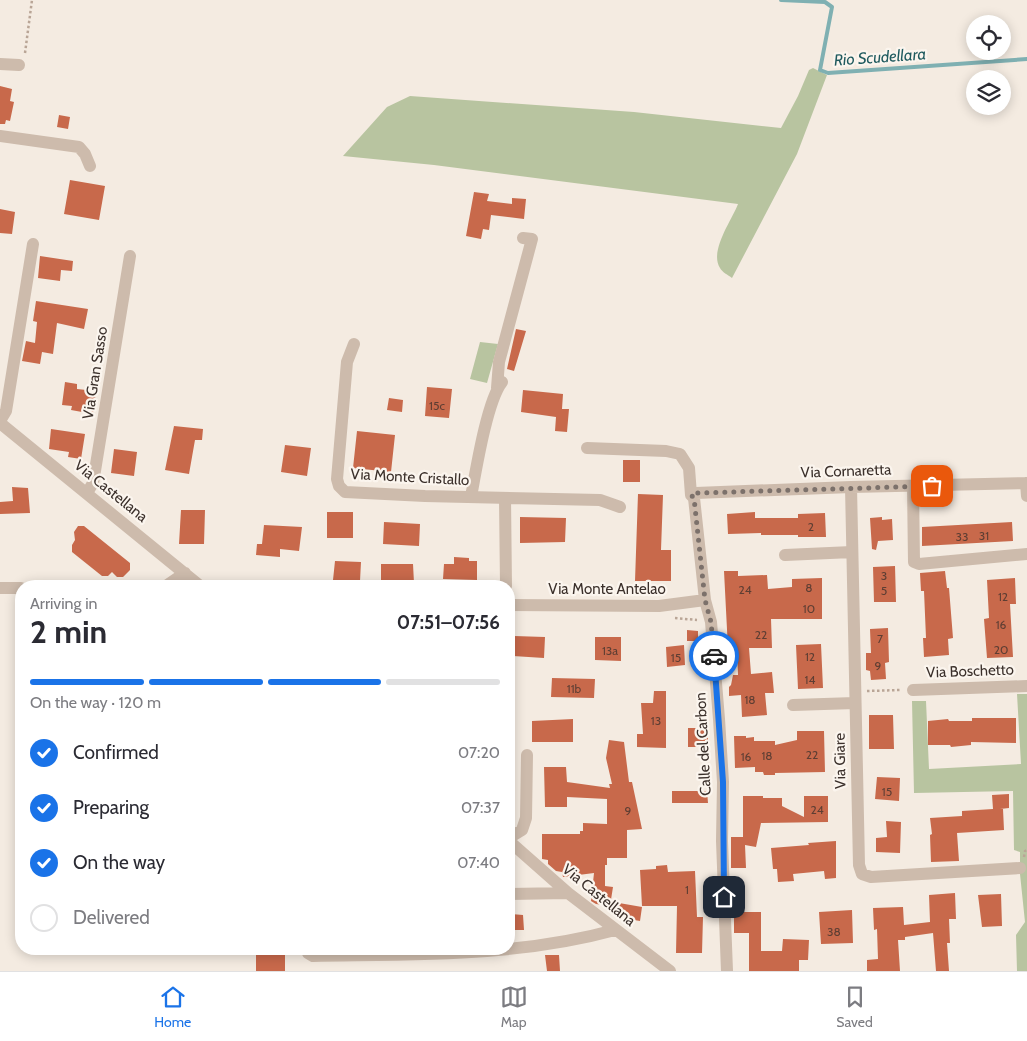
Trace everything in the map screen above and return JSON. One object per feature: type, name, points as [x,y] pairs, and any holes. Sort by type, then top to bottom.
[{"type":"street","points":[[0,64],[19,65]]},
{"type":"street","points":[[0,136],[79,147],[86,154],[90,166]]},
{"type":"street","points":[[471,497],[488,420],[500,384],[499,362],[532,239],[523,238]]},
{"type":"street","points":[[0,422],[6,412],[33,244]]},
{"type":"street","name":"Via Gran Sasso","points":[[87,493],[93,483],[130,256]]},
{"type":"street","name":"Via Monte Cristallo","points":[[354,344],[347,362],[337,479],[339,486],[345,492],[600,500],[620,506]]},
{"type":"street","name":"Via Castellana","points":[[0,422],[193,580]]},
{"type":"street","name":"Calle del Carbon","points":[[587,448],[666,451],[680,454],[689,468],[694,494],[705,600],[711,622],[719,719],[727,971]]},
{"type":"street","points":[[913,486],[914,562],[920,564],[1027,554]]},
{"type":"street","name":"Via Cornaretta","points":[[694,494],[851,487],[1027,488]]},
{"type":"street","name":"Via Giare","points":[[851,487],[859,865],[862,874],[871,878],[1020,868]]},
{"type":"street","points":[[506,498],[506,580]]},
{"type":"street","points":[[785,554],[852,552]]},
{"type":"street","points":[[175,580],[185,573]]},
{"type":"street","points":[[0,588],[15,588]]},
{"type":"street","name":"Via Monte Antelao","points":[[515,605],[659,606],[705,600]]},
{"type":"street","name":"Via Boschetto","points":[[913,690],[1027,686]]},
{"type":"street","points":[[793,705],[855,703]]},
{"type":"street","name":"Via Castellana","points":[[515,835],[522,830],[526,818],[527,755]]},
{"type":"street","name":"Via Castellana","points":[[515,845],[568,893],[670,971]]},
{"type":"street","points":[[515,894],[568,893]]},
{"type":"street","points":[[515,948],[559,943],[615,930]]},
{"type":"street","points":[[311,955],[356,955]]},
{"type":"path","points":[[19,65],[24,59],[32,0]]},
{"type":"path","points":[[863,691],[913,690]]},
{"type":"path","points":[[1020,852],[1024,851]]},
{"type":"green space","points":[[813,68],[827,75],[797,154],[732,278],[720,268],[717,261],[717,253],[719,244],[738,204],[434,165],[343,156],[387,107],[410,96],[634,112],[781,128],[809,70]]},
{"type":"green space","points":[[480,342],[498,344],[487,383],[470,379]]},
{"type":"green space","points":[[1017,694],[1027,694],[1027,971],[1017,971],[1016,935],[1025,922],[1020,874],[1020,852],[1014,850],[1013,791],[914,793],[912,701],[926,701],[929,769],[1021,764]]},
{"type":"building","points":[[0,86],[12,89],[10,101],[14,102],[10,121],[6,120],[5,124],[0,124]]},
{"type":"building","points":[[59,115],[70,117],[68,129],[57,127]]},
{"type":"building","points":[[70,180],[105,186],[99,220],[64,214]]},
{"type":"building","points":[[474,192],[489,194],[487,201],[512,204],[512,198],[526,199],[524,219],[491,215],[489,230],[483,229],[481,239],[466,236]]},
{"type":"building","points":[[0,209],[15,212],[12,234],[0,233]]},
{"type":"building","points":[[40,256],[73,261],[72,271],[61,270],[60,281],[38,278]]},
{"type":"building","points":[[36,301],[88,309],[84,329],[57,323],[53,354],[42,352],[40,364],[22,361],[26,341],[35,343],[37,322],[33,321]]},
{"type":"building","points":[[516,329],[526,331],[514,371],[507,369]]},
{"type":"building","points":[[65,382],[77,384],[77,389],[96,391],[93,414],[71,410],[72,406],[62,405]]},
{"type":"building","points":[[427,387],[452,389],[449,418],[425,416]]},
{"type":"building","points":[[523,390],[563,394],[562,409],[569,409],[567,432],[555,431],[556,417],[521,412]]},
{"type":"building","points":[[389,398],[403,400],[402,412],[387,410]]},
{"type":"building","points":[[174,426],[203,429],[202,440],[195,440],[189,474],[165,470]]},
{"type":"building","points":[[51,429],[85,434],[81,459],[68,457],[69,452],[49,449]]},
{"type":"building","points":[[357,431],[395,435],[391,472],[353,468]]},
{"type":"building","points":[[285,445],[311,448],[307,476],[281,472]]},
{"type":"building","points":[[114,449],[137,452],[134,476],[111,473]]},
{"type":"building","points":[[623,460],[640,460],[640,482],[623,482]]},
{"type":"building","points":[[12,487],[28,488],[30,513],[0,514],[0,502],[13,501]]},
{"type":"building","points":[[638,494],[663,495],[661,550],[671,550],[671,581],[635,581]]},
{"type":"building","points":[[181,510],[205,510],[204,544],[179,544]]},
{"type":"building","points":[[327,512],[353,512],[353,538],[327,538]]},
{"type":"building","points":[[755,512],[755,518],[798,518],[798,514],[825,513],[826,537],[761,535],[761,533],[728,534],[727,514]]},
{"type":"building","points":[[520,517],[566,518],[565,542],[520,543]]},
{"type":"building","points":[[882,517],[882,520],[892,519],[893,540],[878,541],[876,550],[872,549],[870,518]]},
{"type":"building","points":[[384,522],[420,524],[419,546],[383,544]]},
{"type":"building","points":[[1012,522],[1013,541],[922,546],[922,527]]},
{"type":"building","points":[[264,525],[302,527],[299,551],[280,549],[280,557],[256,555],[257,544],[262,544]]},
{"type":"building","points":[[78,526],[84,526],[130,563],[130,570],[123,577],[117,577],[112,572],[108,576],[102,576],[72,552],[72,545],[75,540],[74,532]]},
{"type":"building","points":[[454,557],[469,558],[469,561],[477,561],[477,580],[443,579],[444,564],[454,564]]},
{"type":"building","points":[[335,561],[361,562],[360,580],[333,580]]},
{"type":"building","points":[[381,564],[413,564],[414,580],[381,580]]},
{"type":"building","points":[[895,566],[896,602],[874,602],[873,567]]},
{"type":"building","points":[[724,571],[738,571],[738,576],[767,575],[768,589],[792,587],[792,579],[822,578],[822,619],[771,619],[772,648],[749,648],[751,674],[772,672],[774,693],[765,693],[767,715],[742,717],[741,695],[729,696],[729,687],[733,675],[738,675],[737,648],[728,649]]},
{"type":"building","points":[[945,571],[947,588],[949,588],[953,638],[948,639],[949,655],[924,657],[923,638],[926,638],[924,591],[921,591],[920,573]]},
{"type":"building","points":[[1015,578],[1016,604],[1010,604],[1013,657],[987,658],[984,619],[989,618],[987,580]]},
{"type":"building","points":[[888,628],[889,662],[885,663],[886,679],[871,680],[870,671],[866,670],[866,653],[871,653],[870,629]]},
{"type":"building","points":[[687,630],[698,631],[698,641],[687,641]]},
{"type":"building","points":[[515,636],[545,637],[544,658],[515,656]]},
{"type":"building","points":[[595,637],[621,637],[621,661],[595,660]]},
{"type":"building","points":[[821,644],[823,688],[798,689],[796,645]]},
{"type":"building","points":[[684,645],[685,665],[667,667],[666,647]]},
{"type":"building","points":[[552,678],[595,679],[594,698],[551,697]]},
{"type":"building","points":[[654,691],[666,691],[666,748],[637,747],[637,734],[643,734],[641,703],[653,703]]},
{"type":"building","points":[[869,715],[893,715],[894,749],[869,749]]},
{"type":"building","points":[[972,718],[1016,718],[1016,743],[971,742],[971,745],[951,747],[950,745],[928,745],[928,721],[948,719],[949,721],[972,721]]},
{"type":"building","points":[[573,719],[573,742],[532,742],[532,721]]},
{"type":"building","points":[[688,728],[705,728],[705,736],[708,736],[708,747],[688,747]]},
{"type":"building","points":[[797,731],[824,731],[825,772],[764,775],[763,772],[755,772],[755,767],[735,768],[734,736],[754,737],[754,741],[775,741],[775,745],[797,740]]},
{"type":"building","points":[[609,740],[624,742],[629,782],[632,782],[642,829],[627,830],[627,858],[607,858],[605,886],[613,887],[610,906],[596,904],[591,901],[594,873],[563,877],[562,872],[556,871],[548,864],[548,860],[542,859],[542,834],[580,834],[580,831],[583,831],[583,823],[607,824],[607,799],[567,797],[567,807],[545,807],[544,767],[566,767],[567,782],[610,788],[609,784],[612,784],[606,758]]},
{"type":"building","points":[[877,777],[900,778],[899,801],[875,799]]},
{"type":"building","points":[[672,791],[707,791],[708,803],[672,803]]},
{"type":"building","points":[[1009,794],[1009,808],[1000,809],[1003,809],[1004,830],[957,833],[959,861],[931,862],[930,835],[932,834],[930,818],[962,816],[962,811],[993,809],[992,795]]},
{"type":"building","points":[[743,796],[782,798],[782,806],[804,817],[804,796],[828,796],[828,822],[761,823],[756,847],[745,845],[746,868],[731,868],[731,837],[743,837]]},
{"type":"building","points":[[886,821],[901,822],[900,853],[876,852],[876,838],[887,837]]},
{"type":"building","points":[[836,841],[836,878],[825,879],[824,871],[793,874],[794,881],[778,882],[777,869],[773,869],[771,848]]},
{"type":"building","points":[[667,865],[668,872],[695,871],[697,917],[703,917],[702,953],[676,953],[677,906],[642,906],[640,870],[656,869],[656,866]]},
{"type":"building","points":[[955,893],[956,919],[949,919],[950,943],[947,943],[949,971],[936,971],[933,933],[905,937],[905,940],[898,940],[900,971],[867,971],[867,960],[878,959],[877,929],[874,930],[873,908],[903,907],[904,925],[930,922],[929,895]]},
{"type":"building","points":[[1001,894],[1002,926],[982,927],[978,895]]},
{"type":"building","points":[[619,903],[642,907],[640,921],[616,917]]},
{"type":"building","points":[[852,910],[853,943],[821,944],[819,912]]},
{"type":"building","points":[[734,912],[761,912],[761,951],[782,951],[783,939],[809,940],[808,960],[799,960],[799,971],[749,971],[749,933],[734,933]]},
{"type":"building","points":[[515,914],[523,915],[524,930],[515,930]]},
{"type":"building","points":[[256,955],[285,955],[285,971],[256,971]]},
{"type":"building","points":[[545,955],[559,955],[560,971],[547,971]]},
{"type":"waterway","name":"Rio Scudellara","points":[[781,0],[825,2],[832,7],[820,70],[828,73],[1027,59]]},
{"type":"way so far","points":[[714,656],[711,622],[705,600],[694,498],[691,495],[696,493],[851,487],[932,486]]},
{"type":"route","points":[[714,656],[723,782],[722,841],[724,897]]}]
